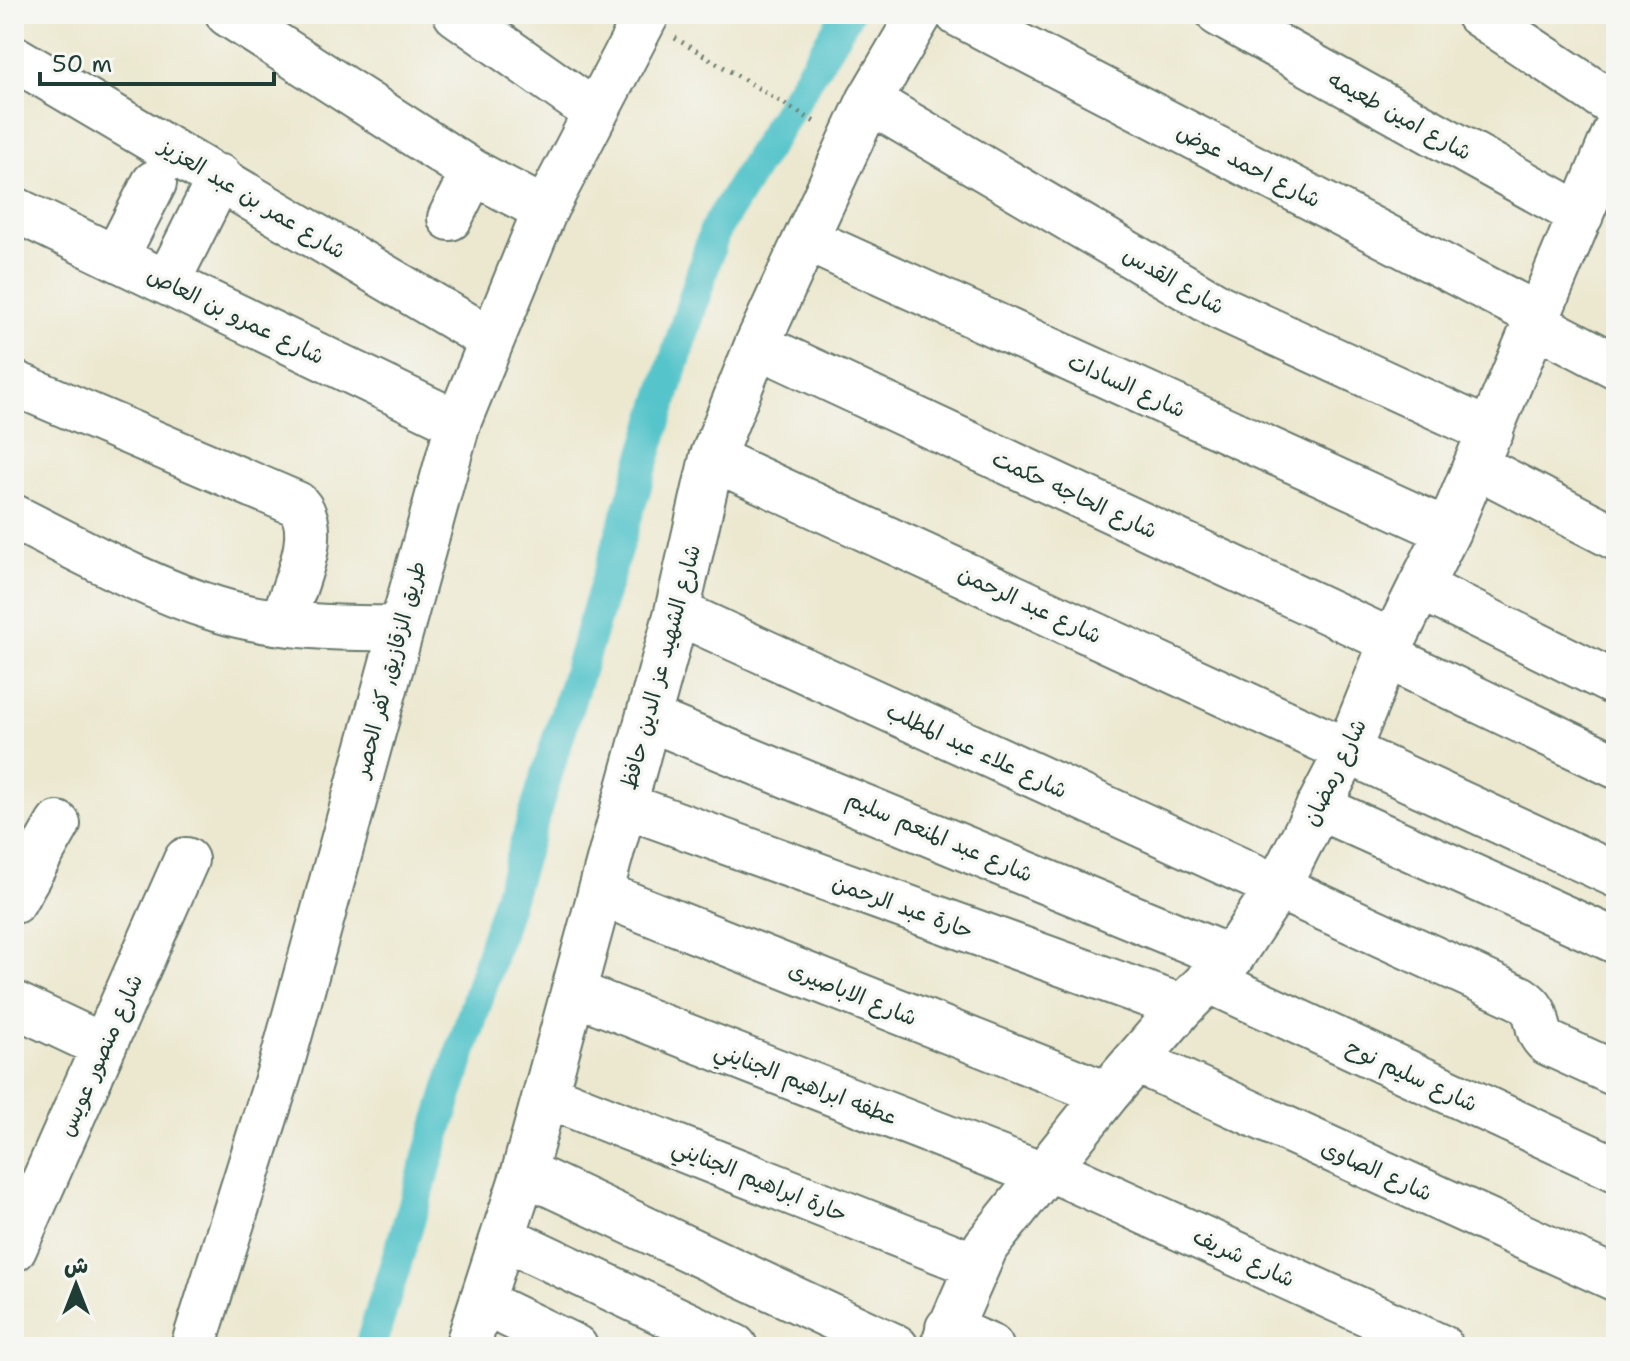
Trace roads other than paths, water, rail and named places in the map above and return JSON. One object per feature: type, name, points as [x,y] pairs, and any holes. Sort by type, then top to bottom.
[{"type":"street","points":[[228,14],[473,172],[545,210]]},
{"type":"street","points":[[456,14],[593,111]]},
{"type":"street","name":"شارع الشهيد عز الدين حافظ","points":[[467,1347],[524,1172],[677,612],[712,458],[757,345],[869,101],[920,14]]},
{"type":"street","name":"شارع احمد عوض","points":[[958,14],[1538,320],[1616,366]]},
{"type":"street","name":"شارع امين طعيمه","points":[[1219,14],[1594,212]]},
{"type":"street","points":[[1478,14],[1616,106]]},
{"type":"street","name":"طريق الزقازيق, كفر الحصر","points":[[193,1347],[280,1070],[399,628],[458,423],[545,210],[642,16]]},
{"type":"street","name":"شارع عمر بن عبد العزيز","points":[[14,58],[490,339]]},
{"type":"street","name":"شارع القدس","points":[[869,101],[1219,307],[1484,449],[1616,538]]},
{"type":"street","name":"شارع رمضان","points":[[945,1338],[975,1265],[1043,1171],[1207,982],[1277,888],[1348,750],[1390,649],[1448,531],[1538,320],[1594,212],[1616,130]]},
{"type":"street","points":[[450,218],[473,172]]},
{"type":"street","points":[[168,281],[220,177]]},
{"type":"street","points":[[116,257],[154,183]]},
{"type":"street","name":"شارع عمرو بن العاص","points":[[15,214],[168,281],[458,423]]},
{"type":"street","name":"شارع السادات","points":[[806,239],[1448,531]]},
{"type":"street","name":"شارع الحاجه حكمت","points":[[757,345],[1390,649],[1616,766]]},
{"type":"street","points":[[14,383],[297,504],[305,513],[308,535],[283,621]]},
{"type":"street","name":"شارع عبد الرحمن","points":[[712,458],[1616,875]]},
{"type":"street","points":[[14,517],[158,587],[217,609],[337,629],[399,628]]},
{"type":"street","points":[[1420,587],[1616,684]]},
{"type":"street","name":"شارع علاء عبد المطلب","points":[[677,612],[1520,998],[1536,1011],[1543,1039],[1616,1074]]},
{"type":"street","name":"شارع عبد المنعم سليم","points":[[648,718],[1207,982]]},
{"type":"street","name":"حارة عبد الرحمن","points":[[624,805],[1207,982]]},
{"type":"street","points":[[1318,807],[1616,941]]},
{"type":"street","points":[[14,901],[58,824]]},
{"type":"street","name":"شارع منصور عويس","points":[[14,1249],[186,860]]},
{"type":"street","name":"شارع الاباصيرى","points":[[600,893],[1107,1094]]},
{"type":"street","name":"شارع سليم نوح","points":[[1207,982],[1616,1169]]},
{"type":"street","name":"عطفه ابراهيم الجنايني","points":[[573,992],[1043,1171]]},
{"type":"street","points":[[14,1004],[103,1046]]},
{"type":"street","name":"شارع الصاوى","points":[[1137,1061],[1616,1279]]},
{"type":"street","name":"حارة ابراهيم الجنايني","points":[[545,1095],[975,1265]]},
{"type":"street","name":"شارع شريف","points":[[1043,1171],[1441,1347]]},
{"type":"street","points":[[524,1172],[896,1347]]},
{"type":"street","points":[[503,1237],[735,1347]]},
{"type":"street","points":[[482,1302],[575,1347]]},
{"type":"street","points":[[945,1338],[991,1347]]},
{"type":"waterway","points":[[370,1347],[715,230],[847,14]]}]
